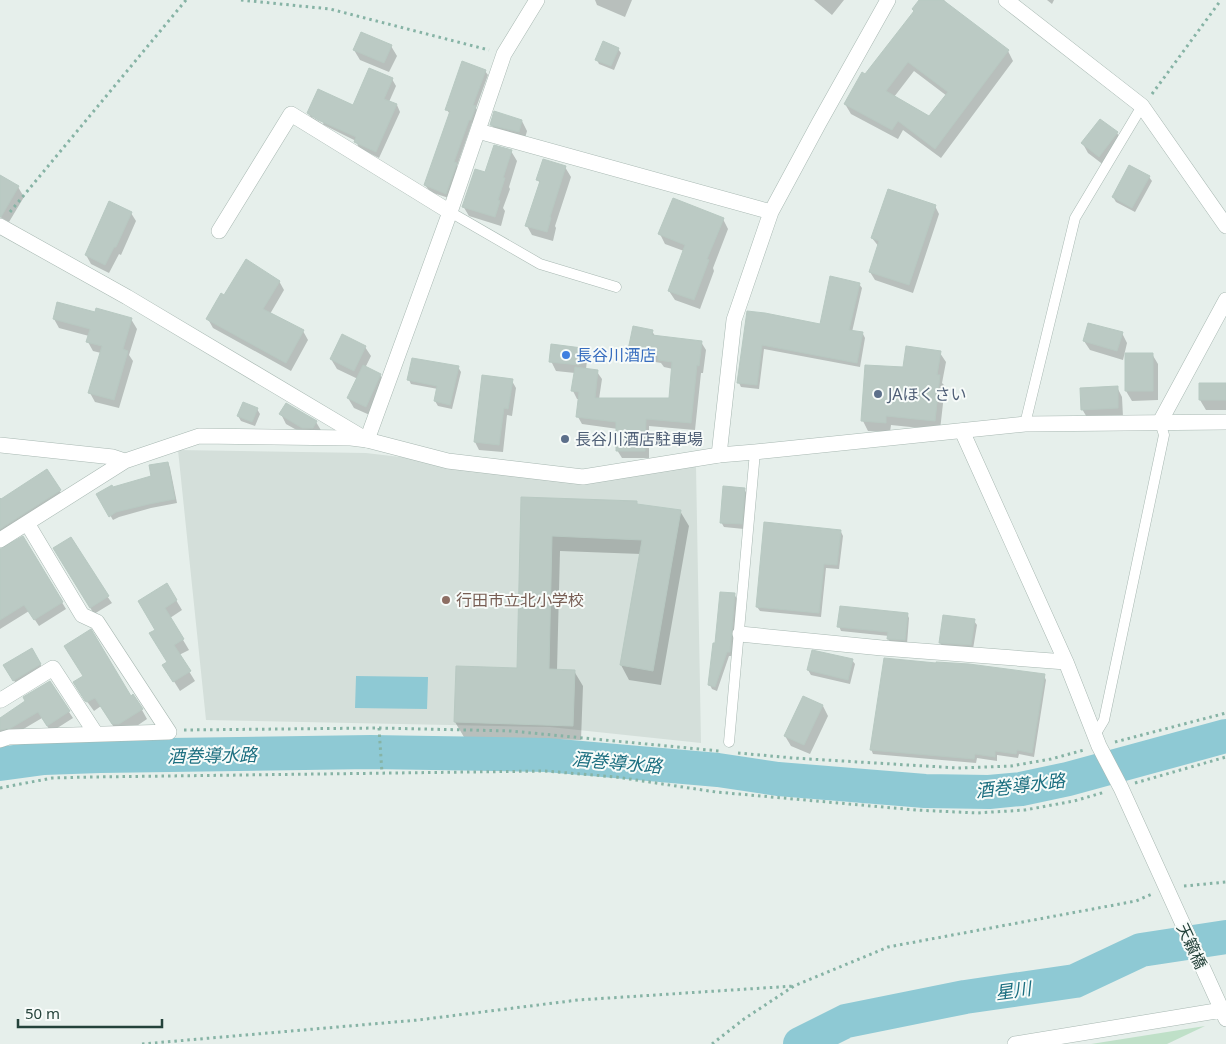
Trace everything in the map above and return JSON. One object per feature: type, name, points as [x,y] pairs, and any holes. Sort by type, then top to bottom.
[{"type":"street","points":[[367,440],[450,212],[504,54],[537,0]]},
{"type":"street","points":[[719,455],[734,320],[771,212],[888,0]]},
{"type":"street","points":[[1006,0],[1142,106],[1226,226]]},
{"type":"street","points":[[219,231],[291,114],[450,212]]},
{"type":"street","points":[[478,131],[771,212]]},
{"type":"street","points":[[3,221],[367,440]]},
{"type":"street","points":[[1160,422],[1226,300]]},
{"type":"street","points":[[0,540],[124,462],[199,436],[351,438],[367,440],[448,461],[583,477],[719,455],[1025,424],[1226,422]]},
{"type":"street","name":"天籟橋","points":[[962,431],[1066,662],[1099,743],[1222,1011]]},
{"type":"street","points":[[0,445],[112,457],[124,462]]},
{"type":"street","points":[[27,523],[82,615],[97,622],[169,732]]},
{"type":"street","points":[[740,634],[882,648],[1066,662]]},
{"type":"street","points":[[0,699],[53,668],[96,734]]},
{"type":"street","points":[[0,740],[9,737],[169,732]]},
{"type":"street","points":[[1015,1044],[1222,1011]]},
{"type":"lane","points":[[1025,424],[1075,218],[1142,106]]},
{"type":"lane","points":[[450,212],[540,264],[616,287]]},
{"type":"lane","points":[[1099,743],[1164,435],[1160,422]]},
{"type":"lane","points":[[729,747],[755,452]]},
{"type":"path","points":[[3,221],[186,0]]},
{"type":"path","points":[[241,0],[330,9],[504,54]]},
{"type":"path","points":[[1142,106],[1221,0]]},
{"type":"path","points":[[738,753],[958,768],[1011,766],[1052,759],[1099,743],[1226,713]]},
{"type":"path","points":[[379,728],[382,773]]},
{"type":"path","points":[[169,732],[193,729],[379,728],[511,731],[729,747]]},
{"type":"path","points":[[0,788],[52,778],[92,776],[545,771],[616,777],[716,792],[916,810],[977,813],[1025,810],[1074,801],[1119,785],[1226,757]]},
{"type":"path","points":[[712,1044],[744,1019],[794,986],[888,947],[1136,901],[1166,888],[1226,882]]},
{"type":"path","points":[[142,1044],[418,1020],[578,1000],[794,986]]},
{"type":"shaded area","name":"行田市立北小学校","points":[[178,450],[366,453],[590,479],[696,466],[701,743],[550,727],[206,720]]},
{"type":"green space","points":[[1205,1026],[1167,1044],[1091,1044]]},
{"type":"water","points":[[356,676],[428,677],[427,709],[355,708]]},
{"type":"building","points":[[919,0],[943,0],[1009,50],[935,149],[898,121],[892,130],[844,104],[862,72],[865,74],[914,11],[912,9]],"holes":[[[908,62],[948,92],[929,116],[886,91]]]},
{"type":"building","points":[[361,32],[392,45],[384,63],[353,50]]},
{"type":"building","points":[[603,41],[619,48],[611,66],[595,60]]},
{"type":"building","points":[[462,61],[486,70],[473,105],[476,106],[454,162],[457,163],[446,194],[424,185],[450,111],[445,110]]},
{"type":"building","points":[[369,68],[393,78],[384,99],[397,104],[376,152],[354,142],[356,137],[307,113],[318,89],[353,105]]},
{"type":"building","points":[[494,111],[522,120],[519,132],[490,125]]},
{"type":"building","points":[[1100,119],[1118,132],[1099,157],[1081,143]]},
{"type":"building","points":[[494,145],[512,150],[503,178],[505,178],[495,217],[462,207],[475,169],[485,172]]},
{"type":"building","points":[[543,159],[566,166],[547,232],[525,226],[540,181],[536,180]]},
{"type":"building","points":[[1129,165],[1150,176],[1132,208],[1112,197]]},
{"type":"building","points":[[0,175],[19,186],[1,217],[0,217]]},
{"type":"building","points":[[888,189],[936,205],[909,285],[869,272],[879,241],[871,238]]},
{"type":"building","points":[[673,198],[724,218],[707,259],[709,260],[694,300],[668,291],[685,245],[658,234]]},
{"type":"building","points":[[109,201],[132,212],[116,247],[114,247],[105,265],[85,255]]},
{"type":"building","points":[[246,259],[280,281],[263,309],[304,330],[286,363],[206,319],[221,293],[224,295]]},
{"type":"building","points":[[830,276],[860,283],[849,330],[863,332],[857,363],[762,345],[757,385],[737,383],[747,311],[820,324]]},
{"type":"building","points":[[57,302],[95,312],[96,308],[132,318],[123,349],[128,351],[114,400],[88,393],[102,346],[86,342],[90,329],[53,319]]},
{"type":"building","points":[[1088,323],[1123,332],[1117,351],[1083,341]]},
{"type":"building","points":[[633,326],[653,330],[652,335],[702,341],[699,366],[697,365],[691,423],[646,419],[645,451],[616,451],[616,422],[576,417],[579,392],[571,391],[575,367],[598,370],[595,398],[669,398],[672,362],[658,360],[658,356],[628,350]]},
{"type":"building","points":[[342,334],[366,346],[354,371],[330,359]]},
{"type":"building","name":"長谷川酒店","points":[[551,344],[582,348],[580,365],[549,362]]},
{"type":"building","points":[[906,346],[941,351],[937,375],[940,375],[935,421],[886,416],[886,423],[861,421],[865,365],[903,367]]},
{"type":"building","points":[[1125,353],[1153,353],[1153,391],[1125,391]]},
{"type":"building","points":[[412,358],[459,366],[450,405],[434,401],[437,386],[407,380]]},
{"type":"building","points":[[363,365],[381,374],[366,407],[347,398]]},
{"type":"building","points":[[482,375],[513,379],[508,409],[504,408],[499,445],[474,442]]},
{"type":"building","points":[[1199,383],[1226,383],[1226,400],[1199,400]]},
{"type":"building","points":[[1118,386],[1118,408],[1081,410],[1080,388]]},
{"type":"building","points":[[243,402],[258,408],[252,422],[237,416]]},
{"type":"building","points":[[286,403],[317,421],[313,428],[302,428],[279,414]]},
{"type":"building","points":[[168,462],[175,499],[116,512],[109,517],[96,494],[112,485],[113,487],[151,476],[149,465]]},
{"type":"building","points":[[47,469],[61,490],[0,529],[0,498]]},
{"type":"building","points":[[723,486],[745,488],[742,524],[720,523]]},
{"type":"building","points":[[521,497],[637,501],[637,504],[681,510],[653,671],[620,665],[642,540],[552,536],[549,669],[575,670],[573,726],[454,722],[456,666],[517,668]]},
{"type":"building","points":[[764,522],[841,530],[837,565],[824,564],[819,613],[756,607]]},
{"type":"building","points":[[23,536],[63,602],[34,620],[24,605],[0,620],[0,549]]},
{"type":"building","points":[[71,537],[109,596],[90,608],[53,548]]},
{"type":"building","points":[[167,583],[177,600],[165,608],[184,639],[174,645],[191,671],[173,682],[162,665],[167,662],[149,633],[155,630],[138,601]]},
{"type":"building","points":[[720,592],[735,593],[730,652],[727,652],[715,687],[708,685],[713,643],[715,643]]},
{"type":"building","points":[[840,606],[908,613],[905,640],[887,639],[888,632],[837,627]]},
{"type":"building","points":[[943,615],[975,619],[971,645],[939,643]]},
{"type":"building","points":[[91,629],[131,696],[133,694],[143,709],[119,724],[112,724],[95,698],[87,702],[85,701],[73,682],[83,676],[64,646]]},
{"type":"building","points":[[32,648],[41,664],[13,681],[3,665]]},
{"type":"building","points":[[812,650],[853,659],[848,680],[807,670]]},
{"type":"building","points":[[884,658],[969,664],[1045,674],[1032,753],[1017,750],[1016,754],[995,751],[995,757],[975,754],[974,759],[870,750]]},
{"type":"building","points":[[50,681],[70,711],[47,726],[38,712],[11,728],[0,730],[0,718],[25,701],[23,697]]},
{"type":"building","points":[[803,696],[823,705],[804,745],[784,736]]},
{"type":"waterway","name":"酒巻導水路","points":[[0,764],[44,758],[100,756],[371,752],[547,755],[718,770],[778,779],[925,791],[989,792],[1021,789],[1068,779],[1226,736]]},
{"type":"waterway","name":"星川","points":[[800,1044],[846,1021],[965,997],[1075,981],[1141,950],[1226,937]]},
{"type":"place","name":"長谷川酒店","points":[[566,355]]},
{"type":"place","name":"JAほくさい","points":[[878,394]]},
{"type":"place","name":"長谷川酒店駐車場","points":[[565,439]]},
{"type":"place","name":"行田市立北小学校","points":[[446,600]]}]
